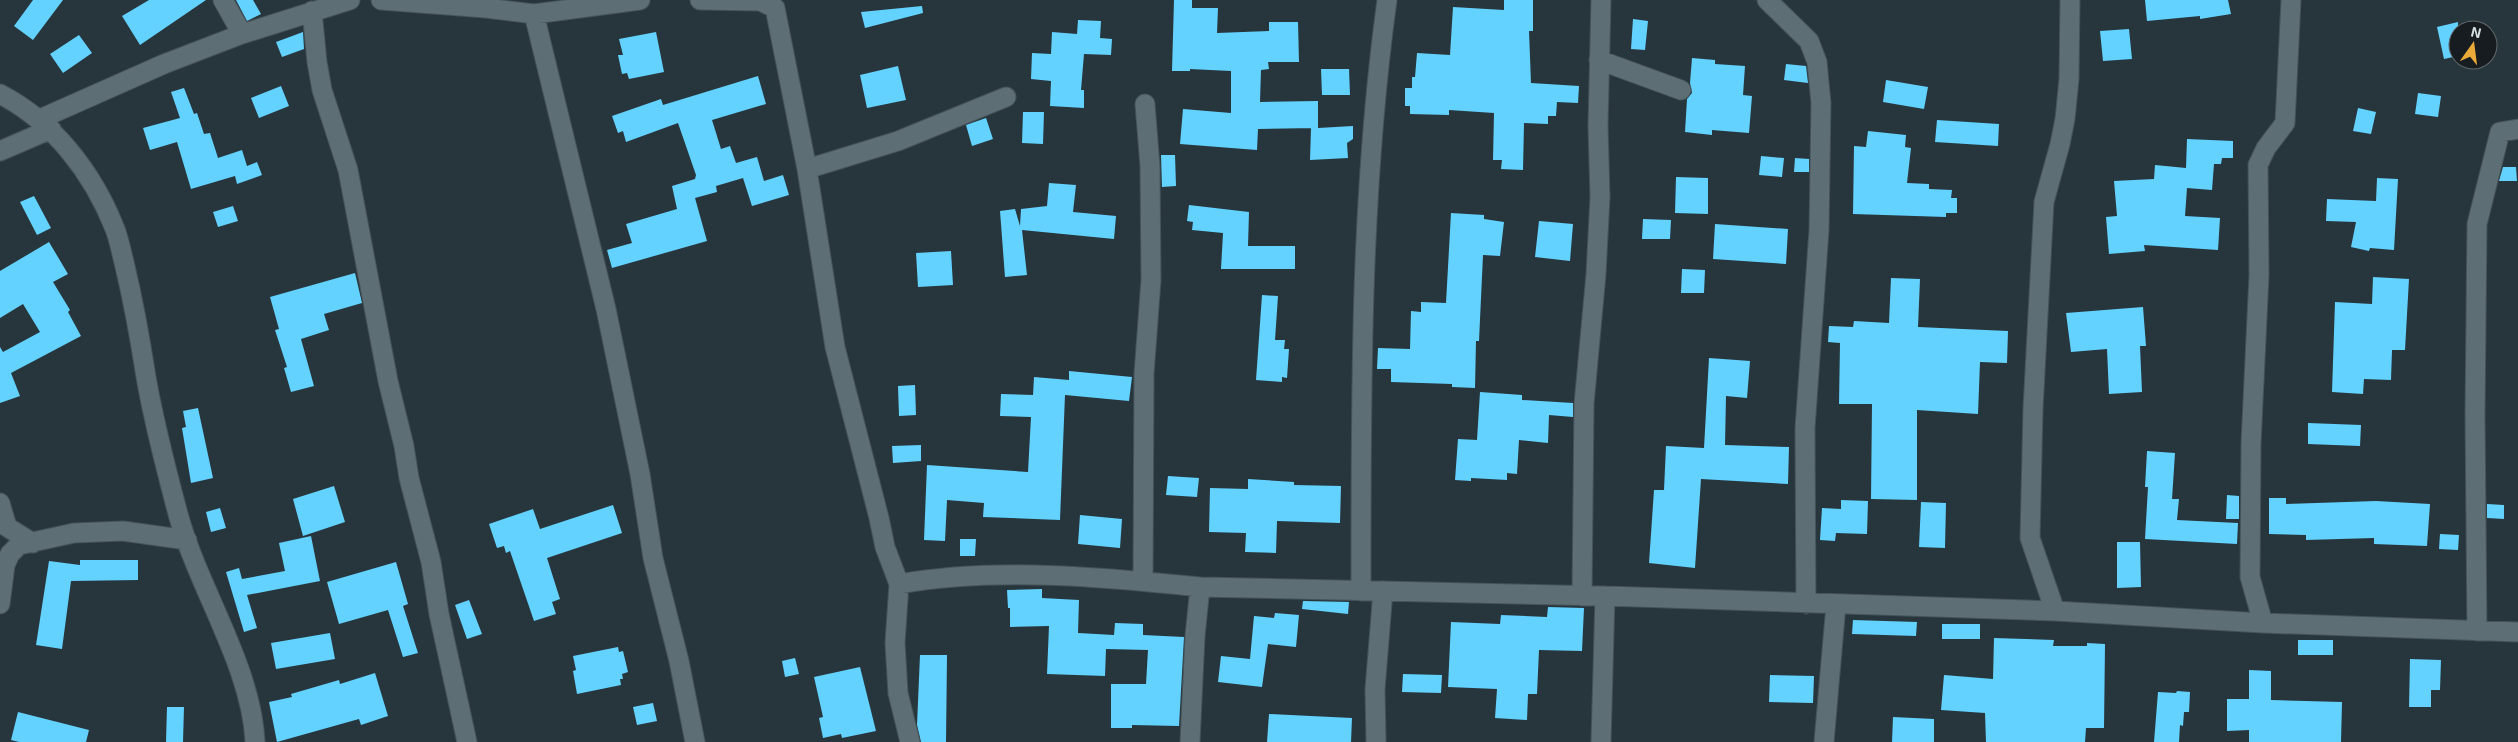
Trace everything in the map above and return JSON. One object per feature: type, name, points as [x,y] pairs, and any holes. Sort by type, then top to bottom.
[{"type":"street","points":[[223,0],[242,34]]},
{"type":"street","points":[[0,151],[45,124],[164,64],[242,34],[350,0]]},
{"type":"street","points":[[381,0],[484,4],[534,14],[640,0]]},
{"type":"street","points":[[700,0],[760,1],[774,8],[807,169],[835,347],[885,547],[899,584],[895,643],[898,693],[910,742]]},
{"type":"street","points":[[1361,591],[1361,389],[1367,229],[1377,81],[1387,0]]},
{"type":"street","points":[[1582,596],[1585,396],[1596,274],[1600,197],[1599,60],[1601,0]]},
{"type":"street","points":[[1768,0],[1809,41],[1817,62],[1820,102],[1819,230],[1806,428],[1806,604]]},
{"type":"street","points":[[2055,610],[2030,538],[2032,428],[2044,202],[2060,144],[2064,119],[2069,79],[2070,0]]},
{"type":"street","points":[[2263,622],[2250,577],[2251,444],[2259,275],[2258,165],[2266,148],[2285,123],[2291,0]]},
{"type":"street","points":[[312,11],[322,90],[348,170],[388,381],[404,446],[409,478],[431,562],[467,742]]},
{"type":"street","points":[[534,14],[606,308],[640,474],[652,558],[679,661],[695,742]]},
{"type":"street","points":[[1599,60],[1681,90]]},
{"type":"street","points":[[0,94],[16,102],[45,124],[87,173],[116,230],[132,296],[150,397],[178,515],[204,588],[243,680],[254,725],[255,742]]},
{"type":"street","points":[[807,169],[898,141],[1006,97]]},
{"type":"street","points":[[1143,581],[1144,374],[1150,280],[1150,166],[1145,104]]},
{"type":"street","points":[[2477,631],[2475,414],[2477,224],[2500,132],[2518,129]]},
{"type":"street","points":[[0,502],[7,527],[32,543]]},
{"type":"street","points":[[0,604],[5,565],[10,554],[19,545],[74,533],[123,531],[187,540]]},
{"type":"street","points":[[899,584],[928,579],[1040,575],[1143,581],[1200,587],[1605,596],[1836,605],[2055,610],[2263,622],[2518,632]]},
{"type":"street","points":[[1190,742],[1195,636],[1200,587]]},
{"type":"street","points":[[1376,742],[1375,689],[1383,591]]},
{"type":"street","points":[[1601,742],[1605,596]]},
{"type":"street","points":[[1824,742],[1836,605]]},
{"type":"building","points":[[33,0],[63,0],[33,40],[14,26]]},
{"type":"building","points":[[149,0],[206,0],[140,45],[122,16]]},
{"type":"building","points":[[236,0],[253,0],[261,14],[247,21]]},
{"type":"building","points":[[1174,0],[1192,0],[1192,8],[1218,8],[1217,33],[1269,31],[1269,22],[1298,22],[1299,62],[1268,62],[1269,69],[1261,70],[1260,102],[1318,101],[1318,128],[1353,126],[1353,139],[1347,143],[1348,158],[1310,160],[1311,128],[1258,129],[1257,150],[1180,144],[1183,109],[1231,113],[1231,71],[1190,69],[1190,71],[1172,71]]},
{"type":"building","points":[[1504,0],[1533,0],[1533,31],[1529,31],[1531,83],[1579,86],[1578,103],[1557,102],[1556,116],[1548,116],[1548,124],[1524,123],[1523,170],[1501,169],[1502,160],[1493,160],[1494,113],[1449,110],[1449,115],[1410,114],[1410,106],[1405,106],[1405,88],[1412,88],[1412,77],[1415,77],[1417,53],[1450,55],[1453,7],[1504,10]]},
{"type":"building","points":[[2145,0],[2228,0],[2231,14],[2200,19],[2200,16],[2147,21]]},
{"type":"building","points":[[922,6],[923,13],[865,28],[861,12]]},
{"type":"building","points":[[1633,19],[1648,21],[1645,50],[1631,49]]},
{"type":"building","points":[[1078,20],[1101,21],[1100,38],[1112,39],[1111,55],[1084,54],[1081,90],[1084,90],[1084,108],[1050,106],[1051,81],[1031,79],[1032,53],[1051,54],[1052,32],[1077,34]]},
{"type":"building","points":[[2448,24],[2448,58],[2444,59],[2437,27]]},
{"type":"building","points":[[2129,29],[2132,59],[2103,61],[2100,31]]},
{"type":"building","points":[[303,32],[304,49],[282,57],[276,42]]},
{"type":"building","points":[[656,32],[664,72],[629,79],[627,73],[622,74],[618,55],[623,55],[619,39]]},
{"type":"building","points":[[79,35],[92,53],[63,73],[50,54]]},
{"type":"building","points":[[1692,58],[1715,60],[1715,64],[1745,66],[1743,95],[1752,96],[1749,133],[1712,130],[1712,135],[1685,132],[1687,99],[1692,93],[1690,83]]},
{"type":"building","points":[[1786,64],[1806,66],[1808,83],[1784,80]]},
{"type":"building","points":[[898,66],[906,100],[867,108],[860,75]]},
{"type":"building","points":[[1321,69],[1349,69],[1350,95],[1322,95]]},
{"type":"building","points":[[758,76],[766,104],[712,120],[721,149],[730,146],[736,163],[757,157],[764,181],[783,175],[789,195],[752,206],[743,178],[716,186],[717,192],[695,198],[707,241],[612,268],[607,250],[632,243],[626,224],[677,209],[672,186],[695,179],[696,175],[678,123],[626,142],[623,131],[618,133],[612,116],[661,99],[663,105]]},
{"type":"building","points":[[1886,80],[1928,87],[1924,109],[1883,102]]},
{"type":"building","points":[[281,86],[289,106],[259,118],[251,98]]},
{"type":"building","points":[[184,88],[194,114],[197,113],[204,134],[210,133],[218,158],[242,150],[247,166],[257,162],[262,175],[237,184],[235,176],[191,189],[177,142],[150,150],[143,128],[180,118],[171,92]]},
{"type":"building","points":[[2418,93],[2441,96],[2438,117],[2415,114]]},
{"type":"building","points":[[2358,108],[2376,112],[2371,134],[2353,131]]},
{"type":"building","points":[[1023,112],[1044,112],[1043,144],[1022,143]]},
{"type":"building","points":[[986,118],[993,139],[972,146],[966,125]]},
{"type":"building","points":[[1937,120],[1999,124],[1998,146],[1935,142]]},
{"type":"building","points":[[1868,131],[1906,135],[1905,147],[1911,148],[1907,183],[1929,184],[1929,189],[1952,190],[1951,198],[1957,198],[1957,213],[1946,213],[1946,217],[1853,214],[1854,146],[1866,147]]},
{"type":"building","points":[[2187,139],[2233,141],[2233,158],[2222,158],[2221,164],[2214,164],[2212,190],[2187,188],[2185,216],[2220,218],[2218,250],[2144,245],[2145,251],[2109,254],[2106,217],[2117,216],[2114,181],[2154,179],[2155,165],[2186,168]]},
{"type":"building","points":[[1161,155],[1175,155],[1176,186],[1162,187]]},
{"type":"building","points":[[1761,156],[1784,158],[1782,177],[1759,175]]},
{"type":"building","points":[[1795,158],[1809,159],[1809,172],[1794,172]]},
{"type":"building","points":[[2503,167],[2516,167],[2517,181],[2499,181]]},
{"type":"building","points":[[1676,177],[1708,178],[1708,214],[1675,213]]},
{"type":"building","points":[[2377,178],[2398,179],[2394,250],[2370,248],[2369,251],[2351,247],[2356,222],[2326,221],[2327,199],[2376,201]]},
{"type":"building","points":[[1049,183],[1076,185],[1073,212],[1116,216],[1114,239],[1022,230],[1027,275],[1005,277],[1000,211],[1015,209],[1020,226],[1021,209],[1047,206]]},
{"type":"building","points":[[34,196],[51,228],[37,235],[20,202]]},
{"type":"building","points":[[1189,205],[1249,212],[1248,246],[1295,246],[1295,269],[1221,269],[1223,233],[1192,230],[1193,222],[1187,221]]},
{"type":"building","points":[[233,206],[238,221],[218,227],[213,212]]},
{"type":"building","points":[[1451,213],[1484,215],[1484,219],[1504,222],[1500,256],[1483,255],[1479,341],[1476,341],[1475,388],[1452,387],[1452,384],[1391,382],[1391,369],[1377,369],[1378,348],[1410,349],[1411,311],[1421,312],[1421,302],[1446,303]]},
{"type":"building","points":[[1643,219],[1671,220],[1670,239],[1642,239]]},
{"type":"building","points":[[1539,221],[1573,224],[1570,261],[1535,257]]},
{"type":"building","points":[[1715,224],[1788,229],[1786,264],[1713,259]]},
{"type":"building","points":[[49,242],[68,274],[53,282],[70,310],[68,312],[81,336],[11,373],[20,396],[0,403],[0,347],[3,352],[40,332],[23,304],[0,318],[0,271]]},
{"type":"building","points":[[951,251],[953,285],[918,287],[916,253]]},
{"type":"building","points":[[1682,269],[1705,270],[1704,293],[1681,293]]},
{"type":"building","points":[[355,273],[362,303],[324,314],[329,330],[301,339],[314,386],[291,392],[284,368],[287,367],[275,330],[279,329],[270,297]]},
{"type":"building","points":[[2373,277],[2409,279],[2405,350],[2392,350],[2391,380],[2364,379],[2363,394],[2332,392],[2335,302],[2372,304]]},
{"type":"building","points":[[1891,278],[1920,279],[1918,327],[2008,331],[2007,363],[1980,362],[1978,414],[1917,410],[1917,500],[1871,499],[1872,404],[1839,404],[1840,343],[1828,342],[1829,326],[1853,327],[1854,321],[1889,323]]},
{"type":"building","points":[[1262,295],[1278,296],[1275,340],[1285,340],[1284,349],[1289,349],[1287,378],[1282,377],[1282,382],[1256,380]]},
{"type":"building","points":[[2143,307],[2146,346],[2140,346],[2142,392],[2109,394],[2107,349],[2071,352],[2066,313]]},
{"type":"building","points":[[1709,358],[1750,361],[1747,398],[1726,396],[1725,445],[1789,447],[1788,484],[1701,479],[1695,568],[1649,563],[1654,490],[1664,490],[1666,446],[1704,448]]},
{"type":"building","points":[[1069,371],[1132,377],[1129,401],[1065,395],[1060,520],[983,517],[984,503],[947,500],[945,541],[924,540],[927,465],[1028,472],[1031,417],[1000,416],[1001,394],[1033,395],[1034,377],[1069,380]]},
{"type":"building","points":[[915,385],[916,415],[899,416],[898,386]]},
{"type":"building","points":[[1480,392],[1522,395],[1522,400],[1573,403],[1573,417],[1549,415],[1548,443],[1519,440],[1517,474],[1507,473],[1507,480],[1471,478],[1471,481],[1455,480],[1458,439],[1477,440]]},
{"type":"building","points":[[198,408],[213,478],[191,483],[182,428],[186,427],[183,411]]},
{"type":"building","points":[[2308,423],[2361,425],[2360,446],[2308,444]]},
{"type":"building","points":[[921,445],[921,461],[893,463],[892,446]]},
{"type":"building","points":[[2147,451],[2175,453],[2172,499],[2179,499],[2177,520],[2238,523],[2237,544],[2145,539],[2148,487],[2145,487]]},
{"type":"building","points":[[1168,476],[1199,478],[1197,497],[1166,495]]},
{"type":"building","points":[[1248,479],[1294,482],[1294,485],[1341,486],[1340,523],[1277,521],[1276,553],[1245,552],[1246,533],[1209,532],[1210,488],[1248,489]]},
{"type":"building","points":[[334,486],[345,522],[303,536],[293,499]]},
{"type":"building","points":[[2227,495],[2239,496],[2239,519],[2226,519]]},
{"type":"building","points":[[2269,498],[2286,498],[2286,504],[2376,501],[2430,504],[2427,546],[2374,544],[2374,538],[2306,540],[2306,535],[2269,534]]},
{"type":"building","points":[[1841,500],[1868,501],[1867,534],[1836,533],[1835,541],[1820,540],[1822,508],[1841,509]]},
{"type":"building","points":[[1921,502],[1946,503],[1945,548],[1919,547]]},
{"type":"building","points":[[2487,504],[2504,505],[2504,519],[2487,518]]},
{"type":"building","points":[[613,505],[622,533],[547,558],[560,599],[552,602],[556,614],[534,621],[510,551],[506,553],[504,546],[497,548],[489,524],[533,509],[540,529]]},
{"type":"building","points":[[220,508],[226,528],[211,532],[206,512]]},
{"type":"building","points":[[1080,515],[1122,519],[1120,548],[1078,544]]},
{"type":"building","points":[[2440,534],[2459,535],[2458,550],[2439,549]]},
{"type":"building","points":[[311,536],[320,581],[247,595],[257,628],[244,632],[226,572],[239,568],[242,579],[285,571],[279,543]]},
{"type":"building","points":[[960,539],[976,539],[975,556],[960,556]]},
{"type":"building","points":[[2117,542],[2140,542],[2141,587],[2117,588]]},
{"type":"building","points":[[80,560],[138,560],[138,580],[71,581],[62,649],[36,645],[49,561],[80,565]]},
{"type":"building","points":[[396,562],[408,604],[403,606],[418,653],[403,657],[388,610],[339,624],[327,582]]},
{"type":"building","points":[[1042,589],[1042,598],[1079,600],[1078,633],[1114,635],[1115,623],[1143,624],[1143,635],[1184,637],[1179,726],[1132,725],[1132,728],[1111,728],[1111,684],[1146,684],[1148,650],[1106,649],[1105,676],[1047,674],[1049,626],[1010,627],[1010,608],[1008,608],[1007,590]]},
{"type":"building","points":[[469,600],[482,634],[467,639],[455,605]]},
{"type":"building","points":[[1303,601],[1349,602],[1348,614],[1302,609]]},
{"type":"building","points":[[1548,607],[1584,608],[1582,651],[1539,650],[1537,694],[1528,694],[1527,720],[1495,718],[1497,689],[1448,687],[1451,622],[1500,624],[1501,615],[1547,617]]},
{"type":"building","points":[[1275,613],[1299,615],[1296,647],[1268,644],[1262,687],[1218,682],[1221,656],[1250,659],[1254,616],[1274,618]]},
{"type":"building","points":[[1853,620],[1917,622],[1916,636],[1852,634]]},
{"type":"building","points":[[1942,624],[1980,624],[1980,639],[1942,639]]},
{"type":"building","points":[[330,633],[335,659],[276,669],[271,643]]},
{"type":"building","points":[[1994,638],[2054,640],[2053,646],[2087,646],[2087,643],[2105,644],[2104,728],[2086,728],[2085,742],[1986,742],[1985,713],[1941,710],[1944,675],[1993,679]]},
{"type":"building","points":[[2298,640],[2333,640],[2333,655],[2298,655]]},
{"type":"building","points":[[618,647],[619,652],[623,651],[628,672],[622,674],[623,679],[620,679],[621,685],[577,694],[573,671],[576,670],[573,656]]},
{"type":"building","points":[[920,655],[947,655],[946,742],[921,742],[917,725]]},
{"type":"building","points":[[795,658],[799,674],[785,677],[782,661]]},
{"type":"building","points":[[2410,659],[2441,660],[2440,690],[2431,690],[2431,707],[2409,707]]},
{"type":"building","points":[[860,667],[876,731],[842,738],[841,734],[823,738],[819,718],[823,717],[814,677]]},
{"type":"building","points":[[2249,670],[2271,671],[2271,700],[2342,702],[2341,742],[2249,742],[2249,730],[2227,731],[2227,699],[2249,699]]},
{"type":"building","points":[[375,673],[388,716],[361,725],[359,719],[277,742],[269,702],[292,697],[291,694],[339,680],[340,684]]},
{"type":"building","points":[[1403,674],[1442,675],[1441,693],[1402,692]]},
{"type":"building","points":[[1770,675],[1814,676],[1813,703],[1769,702]]},
{"type":"building","points":[[2177,691],[2190,692],[2189,712],[2184,712],[2183,726],[2180,725],[2179,742],[2154,742],[2158,692],[2176,693]]},
{"type":"building","points":[[653,703],[657,721],[637,725],[633,707]]},
{"type":"building","points":[[167,707],[184,707],[183,742],[166,742]]},
{"type":"building","points":[[18,712],[89,730],[86,742],[19,742],[11,740]]},
{"type":"building","points":[[1269,714],[1352,718],[1351,742],[1267,742]]},
{"type":"building","points":[[1893,717],[1934,719],[1934,742],[1892,742]]}]
